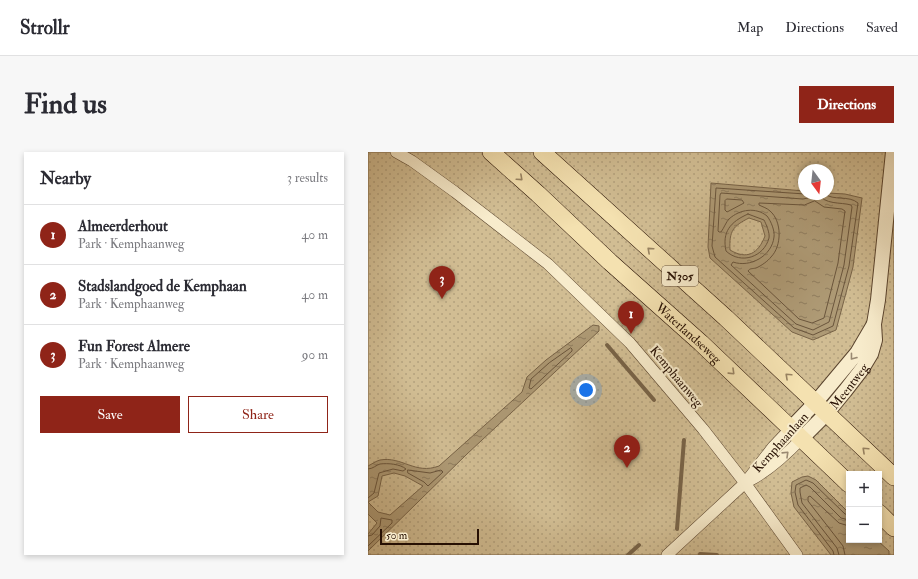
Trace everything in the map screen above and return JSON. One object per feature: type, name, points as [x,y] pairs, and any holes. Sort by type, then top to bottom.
[{"type":"main road","name":"Waterlandseweg","points":[[491,152],[610,262],[701,343],[846,481]]},
{"type":"main road","name":"N305","points":[[542,152],[726,318],[894,477]]},
{"type":"main road","points":[[882,516],[894,528]]},
{"type":"street","name":"Kemphaanweg","points":[[396,152],[412,161],[548,264],[630,343],[703,429],[797,555]]},
{"type":"street","name":"Meentweg","points":[[822,408],[874,324],[878,300],[893,152]]},
{"type":"street","name":"Kemphaanlaan","points":[[667,555],[744,483],[773,447],[797,433],[822,408]]},
{"type":"street","name":"Kemphaanlaan","points":[[744,483],[770,468],[784,457],[797,433]]},
{"type":"shaded area","points":[[368,152],[894,152],[894,555],[368,555]]},
{"type":"water","points":[[711,183],[798,190],[798,200],[834,200],[834,193],[862,198],[853,267],[836,330],[813,340],[792,332],[710,258],[708,247]],"holes":[[[749,218],[761,222],[765,236],[759,247],[751,254],[742,255],[730,250],[730,238],[733,230]]]},
{"type":"water","points":[[593,325],[599,326],[599,331],[467,454],[368,551],[368,534],[377,523],[368,514],[368,502],[368,466],[378,460],[388,459],[423,468],[439,466],[522,392],[527,377],[546,360]],"holes":[[[394,473],[405,476],[423,486],[390,515],[378,512],[368,502],[378,496],[382,476]]]},
{"type":"water","points":[[808,476],[816,480],[846,510],[846,543],[880,543],[889,551],[889,555],[831,555],[794,507],[791,493],[792,482]]},
{"type":"waterway","points":[[607,345],[654,400]]},
{"type":"waterway","points":[[677,529],[684,440]]},
{"type":"waterway","points":[[628,555],[639,545]]},
{"type":"waterway","points":[[700,554],[717,555]]},
{"type":"place","name":"Fun Forest Almere","points":[[442,299]]},
{"type":"place","name":"Almeerderhout","points":[[631,334]]},
{"type":"place","name":"Stadslandgoed de Kemphaan","points":[[627,468]]}]
